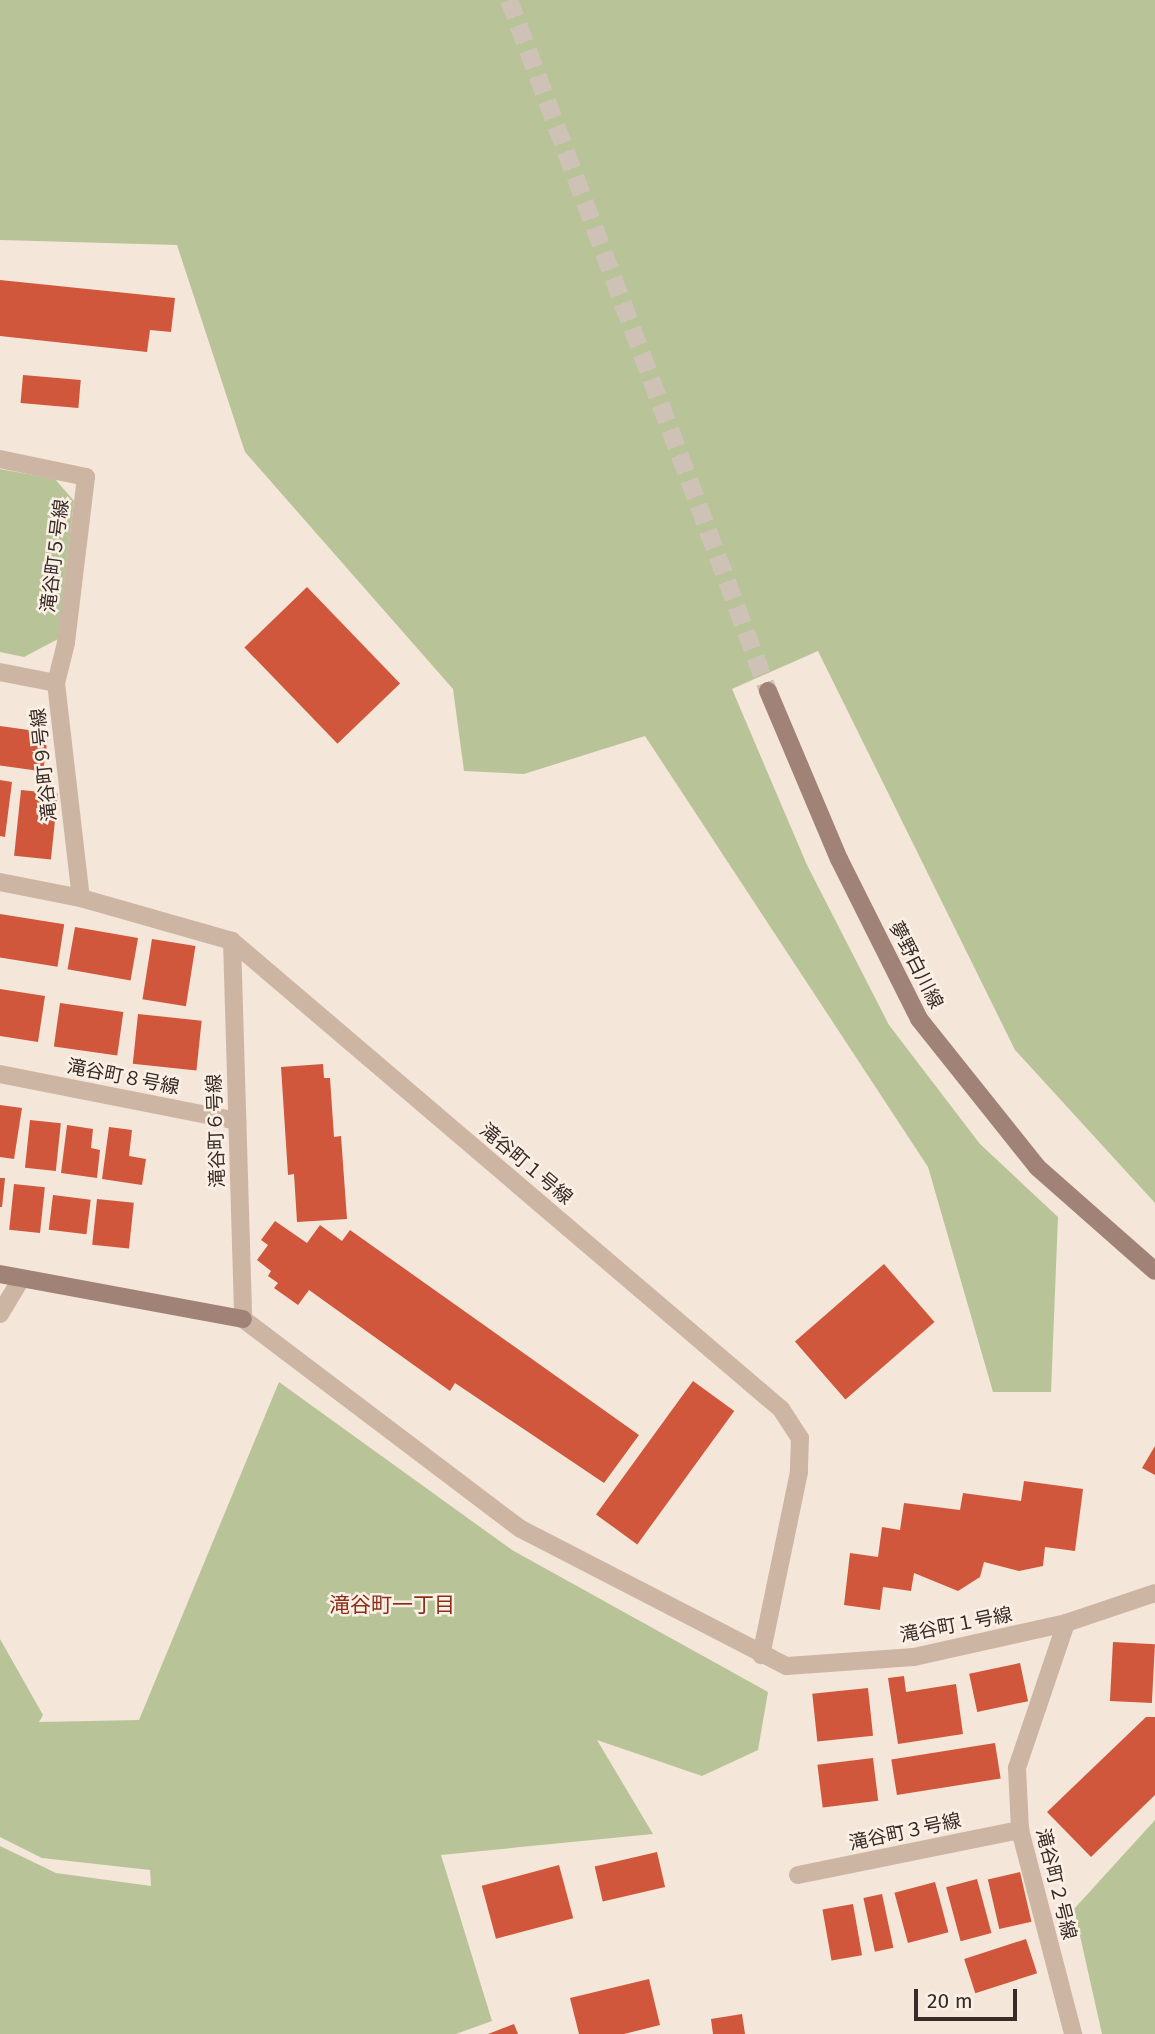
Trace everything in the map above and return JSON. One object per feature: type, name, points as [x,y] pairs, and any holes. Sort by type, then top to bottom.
[{"type":"street","name":"滝谷町５号線","points":[[0,459],[86,477],[66,643],[56,683]]},
{"type":"street","name":"滝谷町９号線","points":[[0,672],[56,683],[81,898]]},
{"type":"street","name":"夢野白川線","points":[[768,691],[839,859],[919,1019],[1037,1167],[1155,1271]]},
{"type":"street","name":"滝谷町１号線","points":[[0,882],[81,898],[232,942],[781,1409],[800,1438],[799,1472],[761,1655]]},
{"type":"street","name":"滝谷町６号線","points":[[232,942],[243,1319]]},
{"type":"street","name":"滝谷町８号線","points":[[0,1074],[237,1121]]},
{"type":"street","name":"滝谷町１号線","points":[[0,1274],[243,1319],[521,1528],[761,1655],[787,1666],[914,1657],[1066,1623],[1155,1593]]},
{"type":"street","points":[[0,1314],[21,1279]]},
{"type":"street","name":"滝谷町２号線","points":[[1066,1623],[1017,1769],[1020,1830],[1073,2034]]},
{"type":"street","name":"滝谷町３号線","points":[[798,1875],[1020,1830]]},
{"type":"green space","points":[[0,0],[1155,0],[1155,1203],[1015,1050],[818,651],[732,689],[807,865],[889,1025],[980,1144],[1058,1217],[1051,1392],[993,1392],[928,1167],[645,736],[524,774],[464,771],[453,689],[245,452],[177,245],[0,240]]},
{"type":"green space","points":[[0,469],[55,479],[74,501],[58,639],[24,657],[0,652]]},
{"type":"green space","points":[[279,1382],[512,1550],[768,1692],[758,1750],[702,1776],[597,1740],[653,1834],[441,1855],[492,2021],[456,2034],[0,2034],[0,1846],[56,1873],[151,1886],[150,1870],[42,1858],[0,1837],[0,1639],[43,1715],[39,1722],[139,1720]]},
{"type":"green space","points":[[1155,1820],[1155,2034],[1102,2034],[1074,1909]]},
{"type":"building","points":[[0,280],[175,298],[171,332],[150,330],[147,352],[0,336]]},
{"type":"building","points":[[23,375],[81,380],[78,408],[21,403]]},
{"type":"building","points":[[307,587],[400,683],[338,744],[244,647]]},
{"type":"building","points":[[0,726],[49,733],[43,771],[0,765]]},
{"type":"building","points":[[0,780],[12,782],[5,837],[0,836]]},
{"type":"building","points":[[21,790],[58,794],[51,860],[14,856]]},
{"type":"building","points":[[0,914],[64,924],[57,967],[0,958]]},
{"type":"building","points":[[75,927],[138,938],[131,980],[68,969]]},
{"type":"building","points":[[152,939],[195,946],[186,1006],[142,999]]},
{"type":"building","points":[[0,989],[45,996],[38,1042],[0,1036]]},
{"type":"building","points":[[60,1003],[123,1012],[117,1055],[54,1047]]},
{"type":"building","points":[[138,1014],[202,1021],[196,1070],[133,1064]]},
{"type":"building","points":[[323,1064],[324,1078],[330,1078],[334,1137],[341,1136],[347,1219],[297,1222],[294,1174],[288,1175],[281,1067]]},
{"type":"building","points":[[0,1105],[22,1108],[14,1159],[0,1157]]},
{"type":"building","points":[[30,1120],[61,1123],[56,1171],[25,1168]]},
{"type":"building","points":[[67,1125],[93,1129],[91,1148],[100,1150],[97,1178],[61,1173]]},
{"type":"building","points":[[109,1127],[132,1130],[129,1156],[146,1159],[142,1185],[102,1179]]},
{"type":"building","points":[[0,1178],[5,1178],[2,1207],[0,1207]]},
{"type":"building","points":[[14,1184],[45,1187],[40,1233],[9,1230]]},
{"type":"building","points":[[53,1195],[91,1200],[86,1234],[49,1230]]},
{"type":"building","points":[[97,1199],[134,1203],[129,1249],[92,1245]]},
{"type":"building","points":[[275,1221],[307,1243],[320,1225],[342,1241],[350,1230],[639,1435],[604,1483],[455,1383],[450,1391],[309,1290],[298,1305],[274,1288],[278,1283],[268,1276],[271,1271],[257,1260],[268,1245],[261,1240]]},
{"type":"building","points":[[884,1264],[935,1322],[845,1400],[795,1341]]},
{"type":"building","points":[[693,1381],[734,1411],[637,1544],[596,1514]]},
{"type":"building","points":[[1155,1446],[1155,1475],[1142,1468]]},
{"type":"building","points":[[1024,1481],[1083,1489],[1075,1551],[1045,1547],[1043,1566],[1019,1571],[984,1562],[980,1577],[958,1591],[914,1573],[911,1591],[883,1587],[880,1610],[844,1605],[850,1553],[878,1557],[882,1527],[900,1530],[904,1503],[960,1510],[963,1493],[1021,1501]]},
{"type":"building","points":[[1113,1642],[1155,1644],[1152,1703],[1110,1701]]},
{"type":"building","points":[[1020,1663],[1028,1701],[977,1712],[969,1674]]},
{"type":"building","points":[[904,1676],[906,1692],[956,1684],[963,1734],[898,1744],[888,1678]]},
{"type":"building","points":[[868,1688],[873,1736],[817,1742],[812,1694]]},
{"type":"building","points":[[1146,1717],[1155,1717],[1155,1795],[1091,1857],[1047,1812]]},
{"type":"building","points":[[995,1743],[1001,1779],[897,1795],[891,1759]]},
{"type":"building","points":[[873,1758],[878,1801],[823,1808],[817,1765]]},
{"type":"building","points":[[657,1852],[665,1887],[603,1901],[595,1866]]},
{"type":"building","points":[[559,1865],[573,1918],[496,1939],[482,1886]]},
{"type":"building","points":[[1020,1872],[1031,1922],[999,1929],[988,1879]]},
{"type":"building","points":[[977,1879],[991,1933],[961,1941],[946,1887]]},
{"type":"building","points":[[935,1882],[948,1932],[908,1943],[894,1893]]},
{"type":"building","points":[[882,1894],[893,1948],[875,1952],[863,1898]]},
{"type":"building","points":[[853,1904],[862,1955],[832,1961],[822,1909]]},
{"type":"building","points":[[1026,1939],[1037,1973],[975,1993],[964,1959]]},
{"type":"building","points":[[649,1979],[660,2025],[624,2034],[579,2034],[570,1998]]},
{"type":"building","points":[[742,2014],[745,2034],[713,2034],[711,2019]]},
{"type":"building","points":[[514,2024],[518,2034],[488,2034]]},
{"type":"tunnel","points":[[509,0],[768,691]]},
{"type":"district","name":"滝谷町一丁目","points":[[392,1605]]}]
